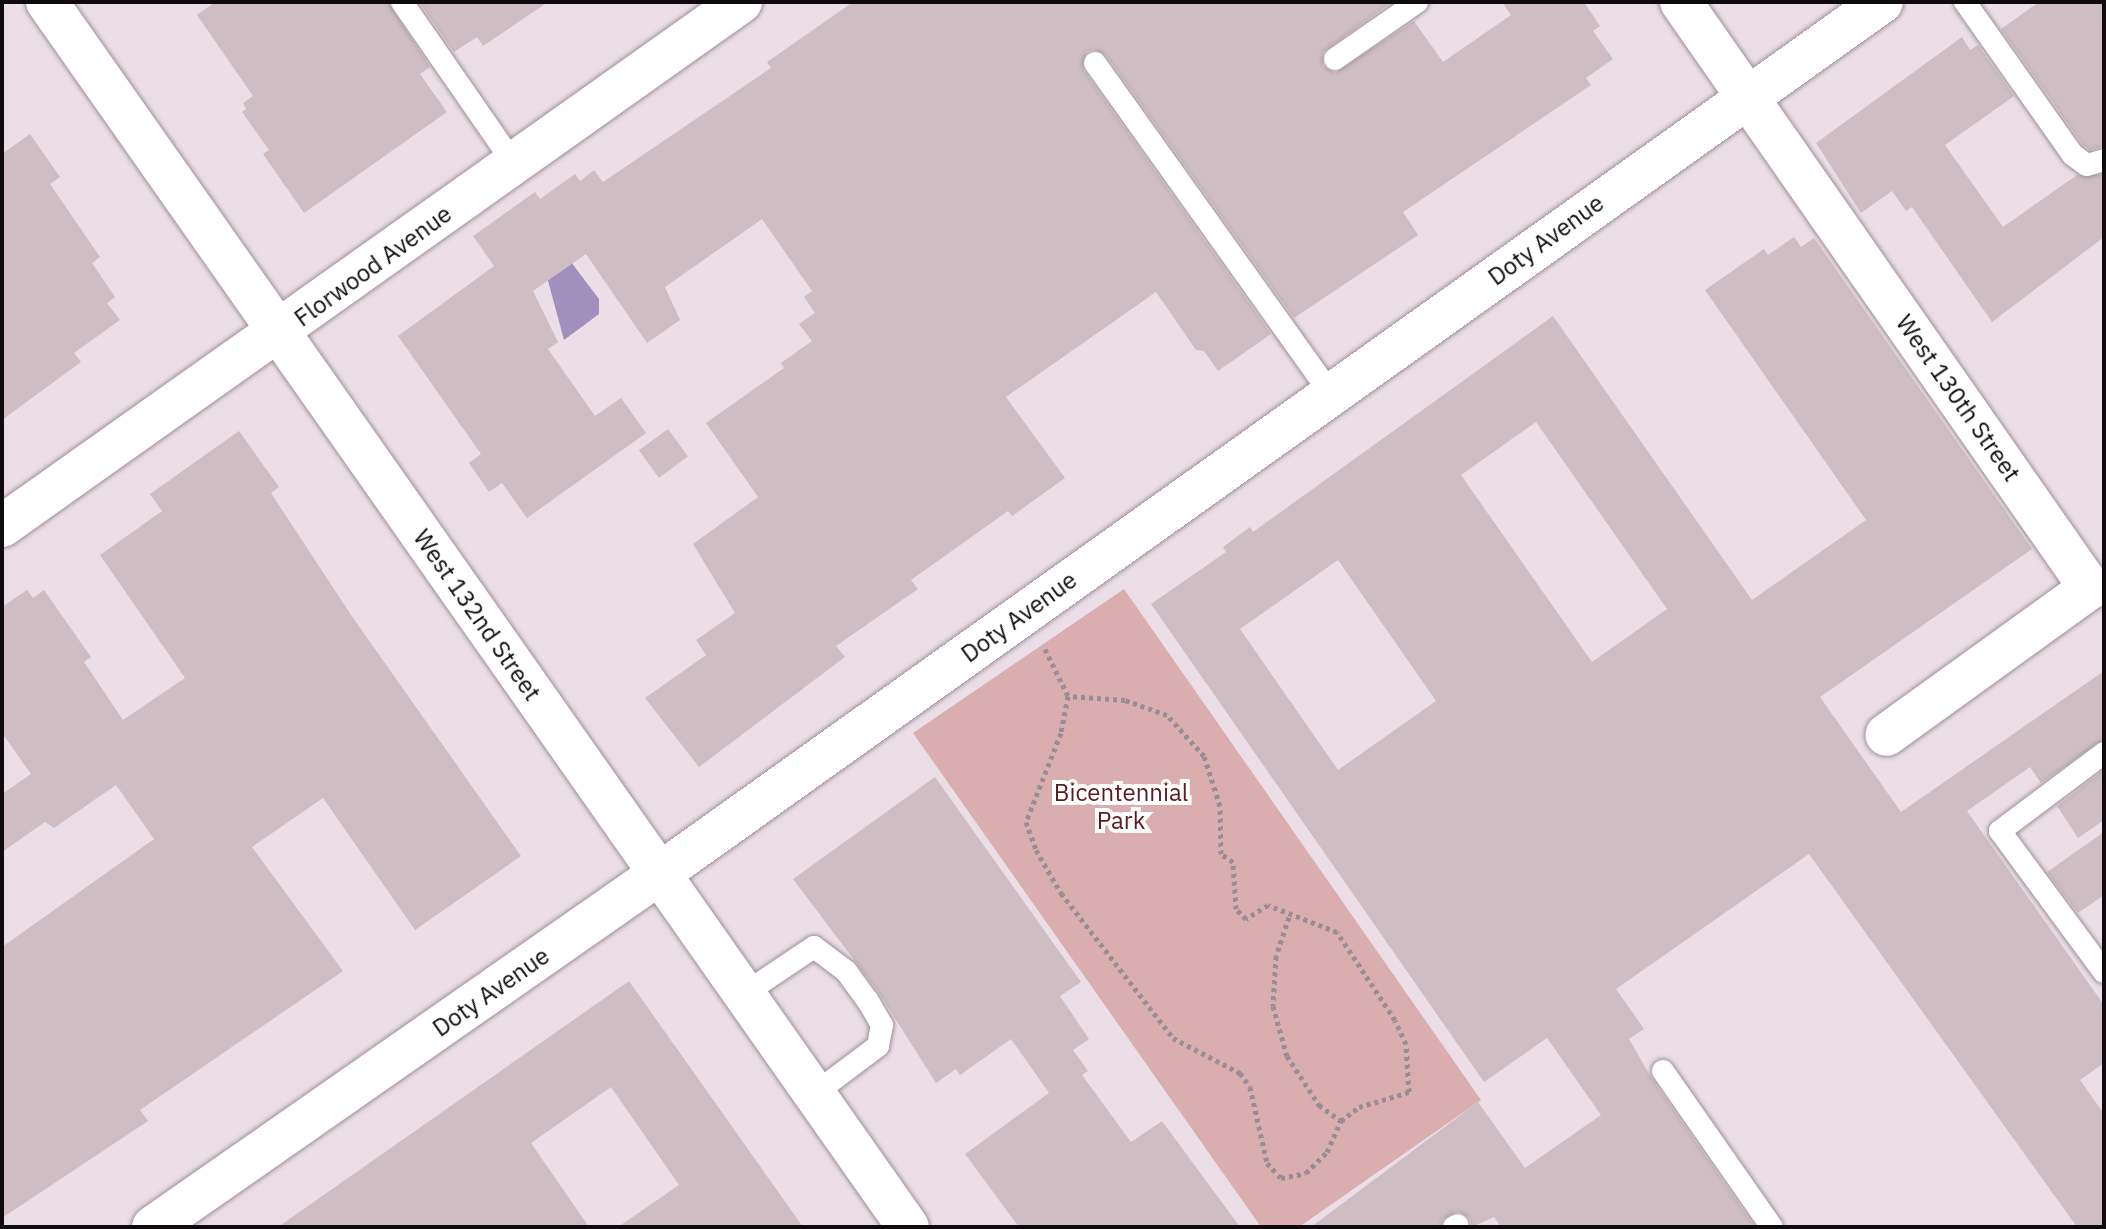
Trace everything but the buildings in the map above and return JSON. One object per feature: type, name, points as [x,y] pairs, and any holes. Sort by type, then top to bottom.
[{"type":"street","name":"West 132nd Street","points":[[47,2],[908,1227]]},
{"type":"street","name":"Florwood Avenue","points":[[2,526],[279,333],[741,2]]},
{"type":"street","name":"West 130th Street","points":[[1681,2],[2090,588],[1886,735]]},
{"type":"street","name":"Doty Avenue","points":[[153,1227],[659,874],[1882,2]]},
{"type":"lane","points":[[402,2],[514,164]]},
{"type":"lane","points":[[1335,59],[1417,2]]},
{"type":"lane","points":[[1965,2],[2073,155],[2087,165],[2104,160]]},
{"type":"lane","points":[[1095,63],[1331,394]]},
{"type":"lane","points":[[2104,753],[2000,831],[2104,972]]},
{"type":"lane","points":[[744,994],[814,947],[846,971],[868,1001],[882,1025],[878,1046],[814,1094]]},
{"type":"lane","points":[[1663,1071],[1772,1227]]},
{"type":"path","points":[[1024,613],[1068,696],[1061,733],[1026,822],[1061,893],[1173,1038],[1240,1073],[1250,1087],[1256,1130],[1267,1163],[1281,1178],[1306,1173],[1327,1152],[1341,1121],[1359,1107],[1409,1092],[1406,1044],[1337,932],[1312,919],[1289,917],[1268,905],[1246,919],[1236,909],[1233,862],[1221,854],[1220,806],[1204,756],[1167,715],[1125,700],[1068,696]]},
{"type":"path","points":[[1289,917],[1276,956],[1273,1006],[1287,1056],[1319,1105],[1341,1121]]},
{"type":"green space","name":"Bicentennial Park","points":[[1124,589],[1481,1100],[1299,1227],[1261,1227],[913,733]]},
{"type":"shaded area","points":[[571,262],[599,299],[599,314],[564,340],[547,277]]}]
